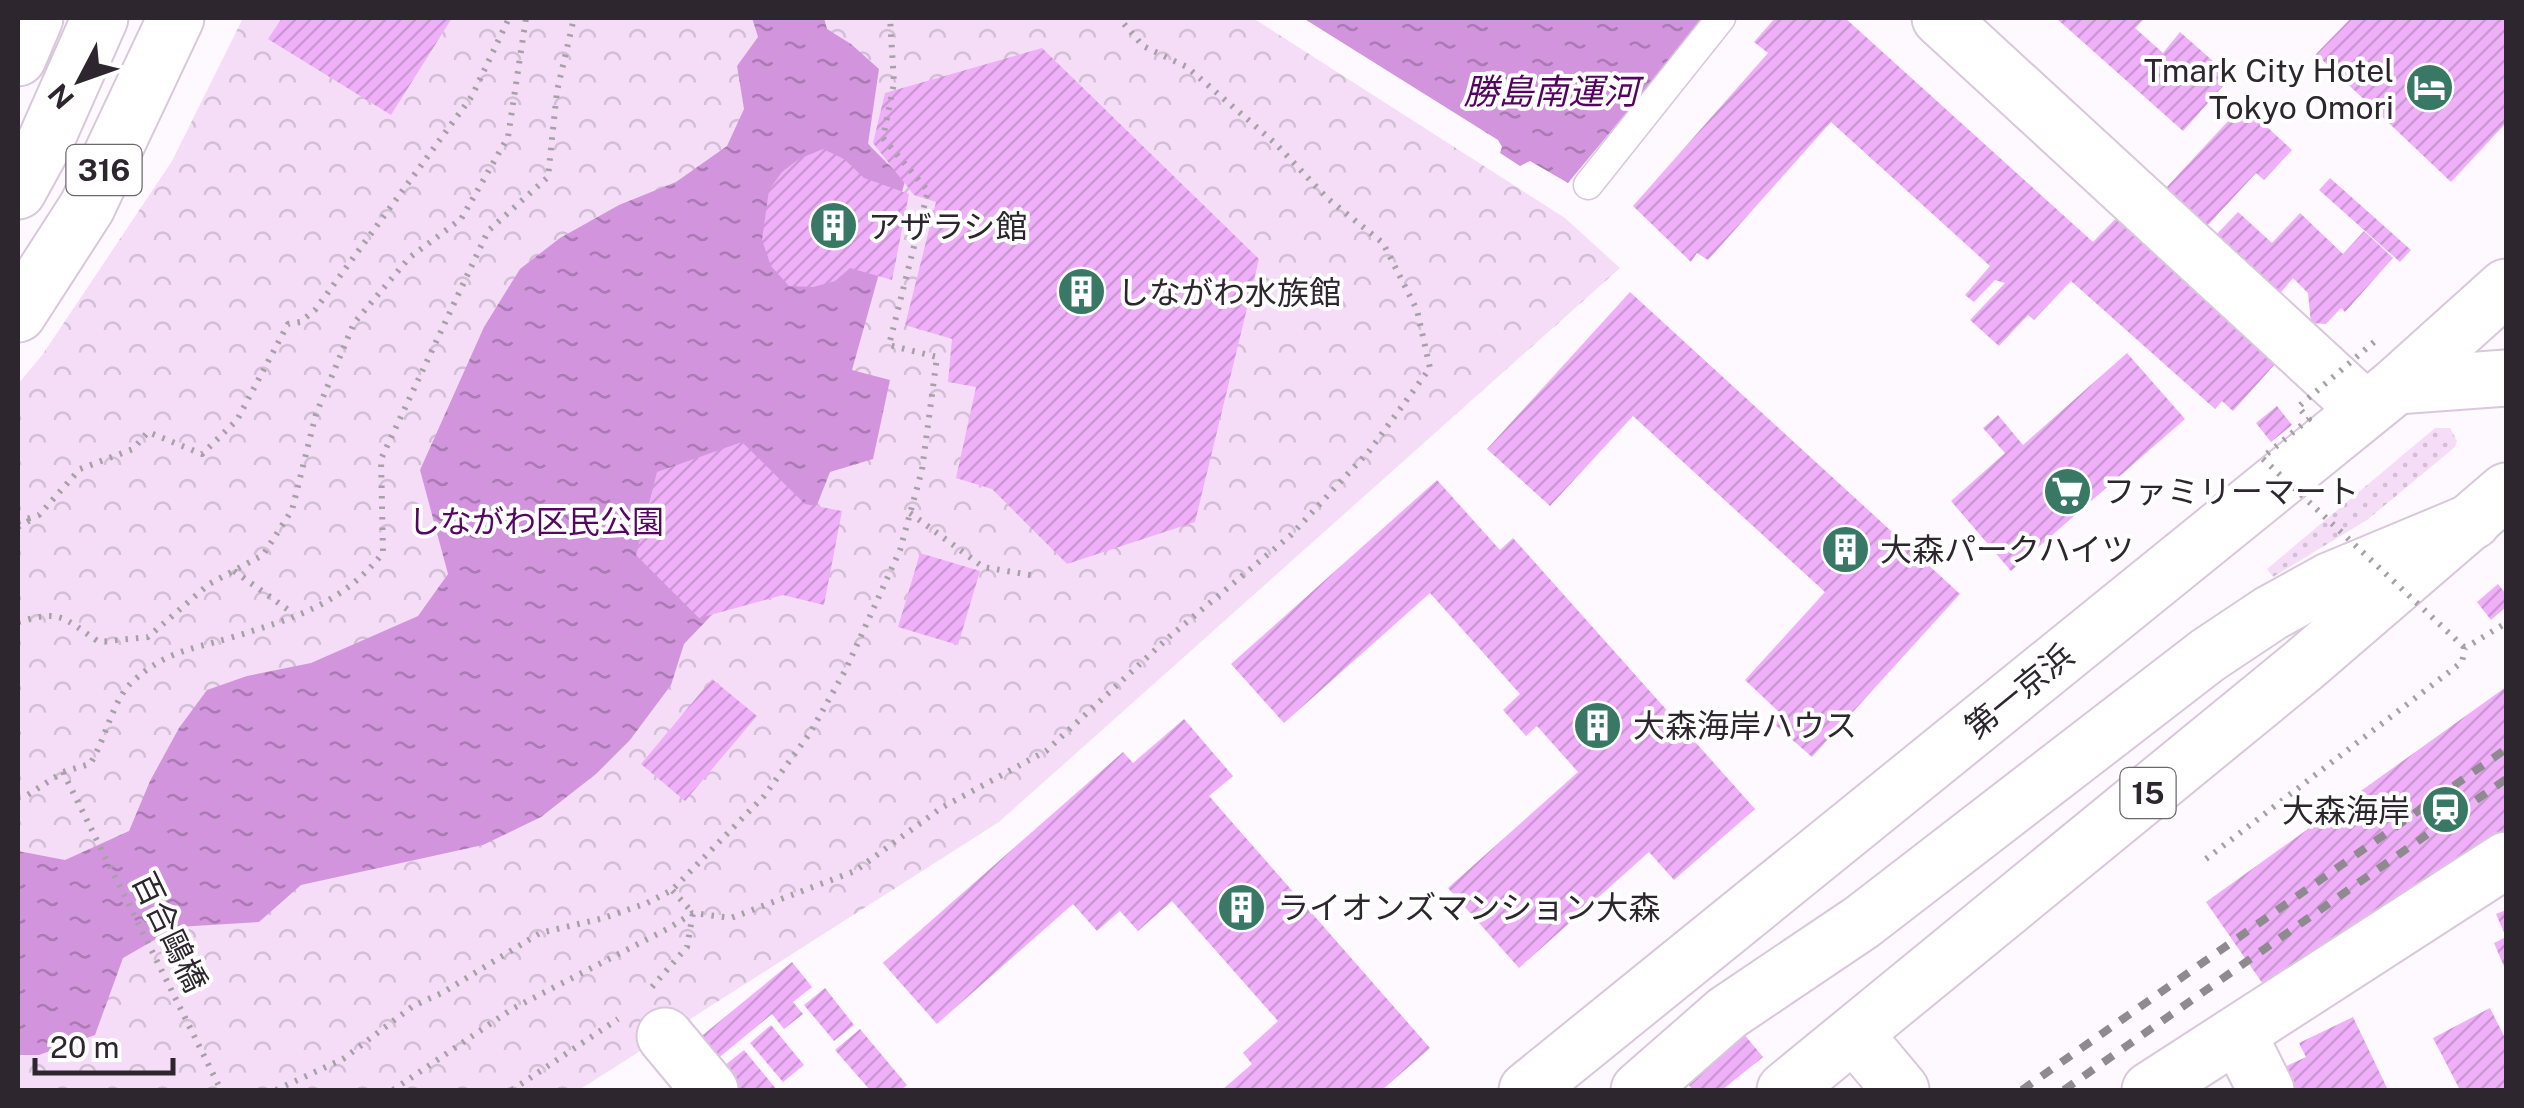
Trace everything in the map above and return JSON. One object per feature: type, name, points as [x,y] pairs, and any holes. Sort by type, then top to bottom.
[{"type":"main road","points":[[18,58],[35,18]]},
{"type":"main road","points":[[18,190],[46,140],[100,18]]},
{"type":"main road","name":"316","points":[[18,314],[87,206],[176,18]]},
{"type":"main road","points":[[1940,18],[2379,379],[2506,378]]},
{"type":"main road","name":"第一京浜","points":[[1528,1090],[2379,379],[2506,287]]},
{"type":"main road","points":[[1639,1090],[1726,1013],[1862,922],[2178,678],[2271,613],[2328,581],[2490,506]]},
{"type":"main road","name":"15","points":[[1785,1090],[2304,665],[2490,506]]},
{"type":"main road","points":[[2150,1090],[2506,860]]},
{"type":"main road","points":[[1681,1090],[1747,1038],[1862,922]]},
{"type":"main road","points":[[647,1014],[710,1090]]},
{"type":"main road","points":[[2238,1034],[2266,1090]]},
{"type":"main road","points":[[1854,1035],[1902,1090]]},
{"type":"lane","points":[[1588,185],[1721,18]]},
{"type":"path","points":[[18,525],[39,515],[80,469],[133,450],[148,432],[202,454],[237,420],[288,324],[300,322],[316,310],[472,96],[509,18]]},
{"type":"path","points":[[18,622],[44,614],[58,615],[99,642],[148,637],[210,584],[263,554],[292,510],[316,414],[354,324],[409,258],[461,220],[508,137],[526,18]]},
{"type":"path","points":[[18,797],[26,796],[63,772],[90,764],[128,686],[163,658],[337,598],[361,580],[383,553],[381,460],[488,231],[548,177],[557,91],[574,18]]},
{"type":"path","points":[[276,1090],[343,1059],[412,1006],[442,993],[540,932],[604,918],[647,904],[672,890],[764,796],[810,733],[846,668],[900,550],[922,470],[937,357],[889,345],[928,192],[882,138],[894,83],[890,18]]},
{"type":"path","points":[[394,1090],[512,1009],[693,913],[731,918],[855,871],[941,808],[1046,751],[1168,637],[1291,535],[1370,450],[1430,368],[1417,310],[1383,243],[1327,198],[1276,144],[1202,80],[1186,67],[1144,46],[1120,18]]},
{"type":"path","points":[[2379,379],[2298,407],[2309,419],[2262,458],[2465,648]]},
{"type":"path","points":[[910,513],[983,566],[1036,576]]},
{"type":"path","points":[[234,571],[295,615]]},
{"type":"path","points":[[2206,858],[2462,662],[2465,648],[2506,623]]},
{"type":"path","name":"百合鷗橋","points":[[63,772],[221,1090]]},
{"type":"path","points":[[672,890],[693,913]]},
{"type":"path","points":[[512,1090],[647,1014],[687,946],[693,913]]},
{"type":"green space","name":"しながわ区民公園","points":[[243,18],[1253,18],[1565,218],[1620,268],[999,822],[579,1090],[18,1090],[18,384],[43,354],[172,161]]},
{"type":"green space","points":[[2435,428],[2450,428],[2457,441],[2455,447],[2367,520],[2273,577],[2267,569]]},
{"type":"water","points":[[752,18],[824,18],[827,29],[879,69],[868,144],[905,181],[852,370],[890,380],[873,459],[830,472],[817,505],[684,644],[671,685],[630,740],[596,774],[541,817],[483,845],[301,885],[259,922],[177,927],[123,958],[95,1035],[39,1055],[18,1055],[18,851],[65,860],[129,831],[179,728],[207,690],[247,676],[311,663],[418,616],[448,574],[420,470],[484,327],[520,269],[560,238],[619,205],[676,182],[727,146],[744,109],[737,66],[758,37]]},
{"type":"water","name":"勝島南運河","points":[[1303,18],[1705,18],[1568,183],[1530,161],[1520,166],[1500,153],[1498,140]]},
{"type":"building","points":[[282,18],[452,18],[391,115],[268,39]]},
{"type":"building","points":[[1775,18],[1845,18],[2093,242],[2126,208],[2285,353],[2233,411],[2222,401],[2215,409],[2071,281],[2034,320],[2028,315],[1999,346],[1970,320],[2005,283],[1995,280],[1974,302],[1965,295],[1990,266],[1831,122],[1708,260],[1697,253],[1691,262],[1633,206],[1768,53],[1754,42]]},
{"type":"building","points":[[2056,18],[2145,18],[2135,28],[2163,53],[2180,32],[2231,77],[2183,131]]},
{"type":"building","name":"Tmark City Hotel Tokyo Omori","points":[[2351,18],[2506,18],[2506,123],[2451,182],[2316,54]]},
{"type":"building","name":"しながわ水族館","points":[[1042,48],[1259,259],[1195,522],[1067,564],[992,489],[956,478],[976,387],[948,382],[952,339],[905,325],[936,202],[914,195],[873,143],[885,93]]},
{"type":"building","points":[[2243,105],[2292,150],[2264,180],[2256,173],[2206,227],[2165,189]]},
{"type":"building","name":"アザラシ館","points":[[823,149],[844,159],[864,178],[909,194],[892,280],[850,268],[835,281],[813,287],[789,286],[771,266],[762,240],[769,190],[782,172],[799,159]]},
{"type":"building","points":[[2330,178],[2411,250],[2400,262],[2319,190]]},
{"type":"building","points":[[2238,212],[2272,243],[2300,213],[2343,254],[2364,231],[2393,258],[2345,312],[2341,308],[2326,324],[2311,323],[2308,293],[2293,278],[2277,297],[2213,238]]},
{"type":"building","name":"大森パークハイツ","points":[[1630,292],[1960,594],[1812,757],[1771,721],[1779,712],[1745,680],[1825,592],[1633,416],[1550,506],[1487,449]]},
{"type":"building","points":[[2127,353],[2185,419],[2011,571],[1951,501],[2005,453],[1983,428],[1998,415],[2023,445]]},
{"type":"building","points":[[2277,406],[2292,425],[2271,442],[2256,423]]},
{"type":"building","points":[[742,442],[805,504],[842,511],[824,605],[783,595],[699,618],[636,555],[657,472]]},
{"type":"building","name":"大森海岸ハウス","points":[[1437,480],[1500,550],[1513,538],[1755,809],[1674,880],[1649,852],[1519,968],[1448,888],[1578,772],[1537,726],[1526,736],[1503,710],[1520,694],[1430,593],[1284,723],[1231,664]]},
{"type":"building","points":[[920,553],[980,571],[958,645],[898,627]]},
{"type":"building","points":[[2498,584],[2506,594],[2506,607],[2491,620],[2477,602]]},
{"type":"building","points":[[712,679],[757,716],[685,801],[641,764]]},
{"type":"building","points":[[2506,687],[2506,842],[2272,997],[2206,902]]},
{"type":"building","name":"ライオンズマンション大森","points":[[1184,719],[1233,776],[1209,796],[1430,1048],[1382,1090],[1222,1090],[1252,1064],[1243,1053],[1278,1021],[1172,901],[1138,931],[1120,911],[1097,931],[1073,904],[937,1024],[883,963],[1123,752],[1133,763]]},
{"type":"building","points":[[2506,910],[2506,937],[2496,914]]},
{"type":"building","points":[[2506,937],[2506,971],[2494,943]]},
{"type":"building","points":[[792,962],[812,987],[793,1002],[803,1014],[784,1029],[772,1014],[716,1060],[698,1039]]},
{"type":"building","points":[[825,988],[854,1025],[834,1041],[804,1005]]},
{"type":"building","points":[[1718,1003],[1763,1057],[1722,1090],[1693,1090],[1660,1050]]},
{"type":"building","points":[[2490,1008],[2506,1040],[2506,1090],[2460,1090],[2433,1038]]},
{"type":"building","points":[[2353,1017],[2388,1090],[2279,1090],[2271,1073],[2306,1057],[2299,1043]]},
{"type":"building","points":[[771,1025],[804,1065],[783,1082],[750,1043]]},
{"type":"building","points":[[860,1029],[907,1085],[901,1090],[870,1090],[835,1050]]},
{"type":"building","points":[[744,1050],[777,1090],[736,1090],[719,1070]]},
{"type":"railway","points":[[2022,1090],[2506,749]]},
{"type":"railway","points":[[2064,1090],[2506,779]]},
{"type":"place","name":"Tmark City Hotel Tokyo Omori","points":[[2429,88]]},
{"type":"place","name":"アザラシ館","points":[[833,226]]},
{"type":"place","name":"しながわ水族館","points":[[1082,292]]},
{"type":"place","name":"ファミリーマート","points":[[2068,491]]},
{"type":"place","name":"大森パークハイツ","points":[[1845,549]]},
{"type":"place","name":"大森海岸ハウス","points":[[1598,725]]},
{"type":"place","name":"大森海岸","points":[[2445,810]]},
{"type":"place","name":"ライオンズマンション大森","points":[[1242,907]]}]
